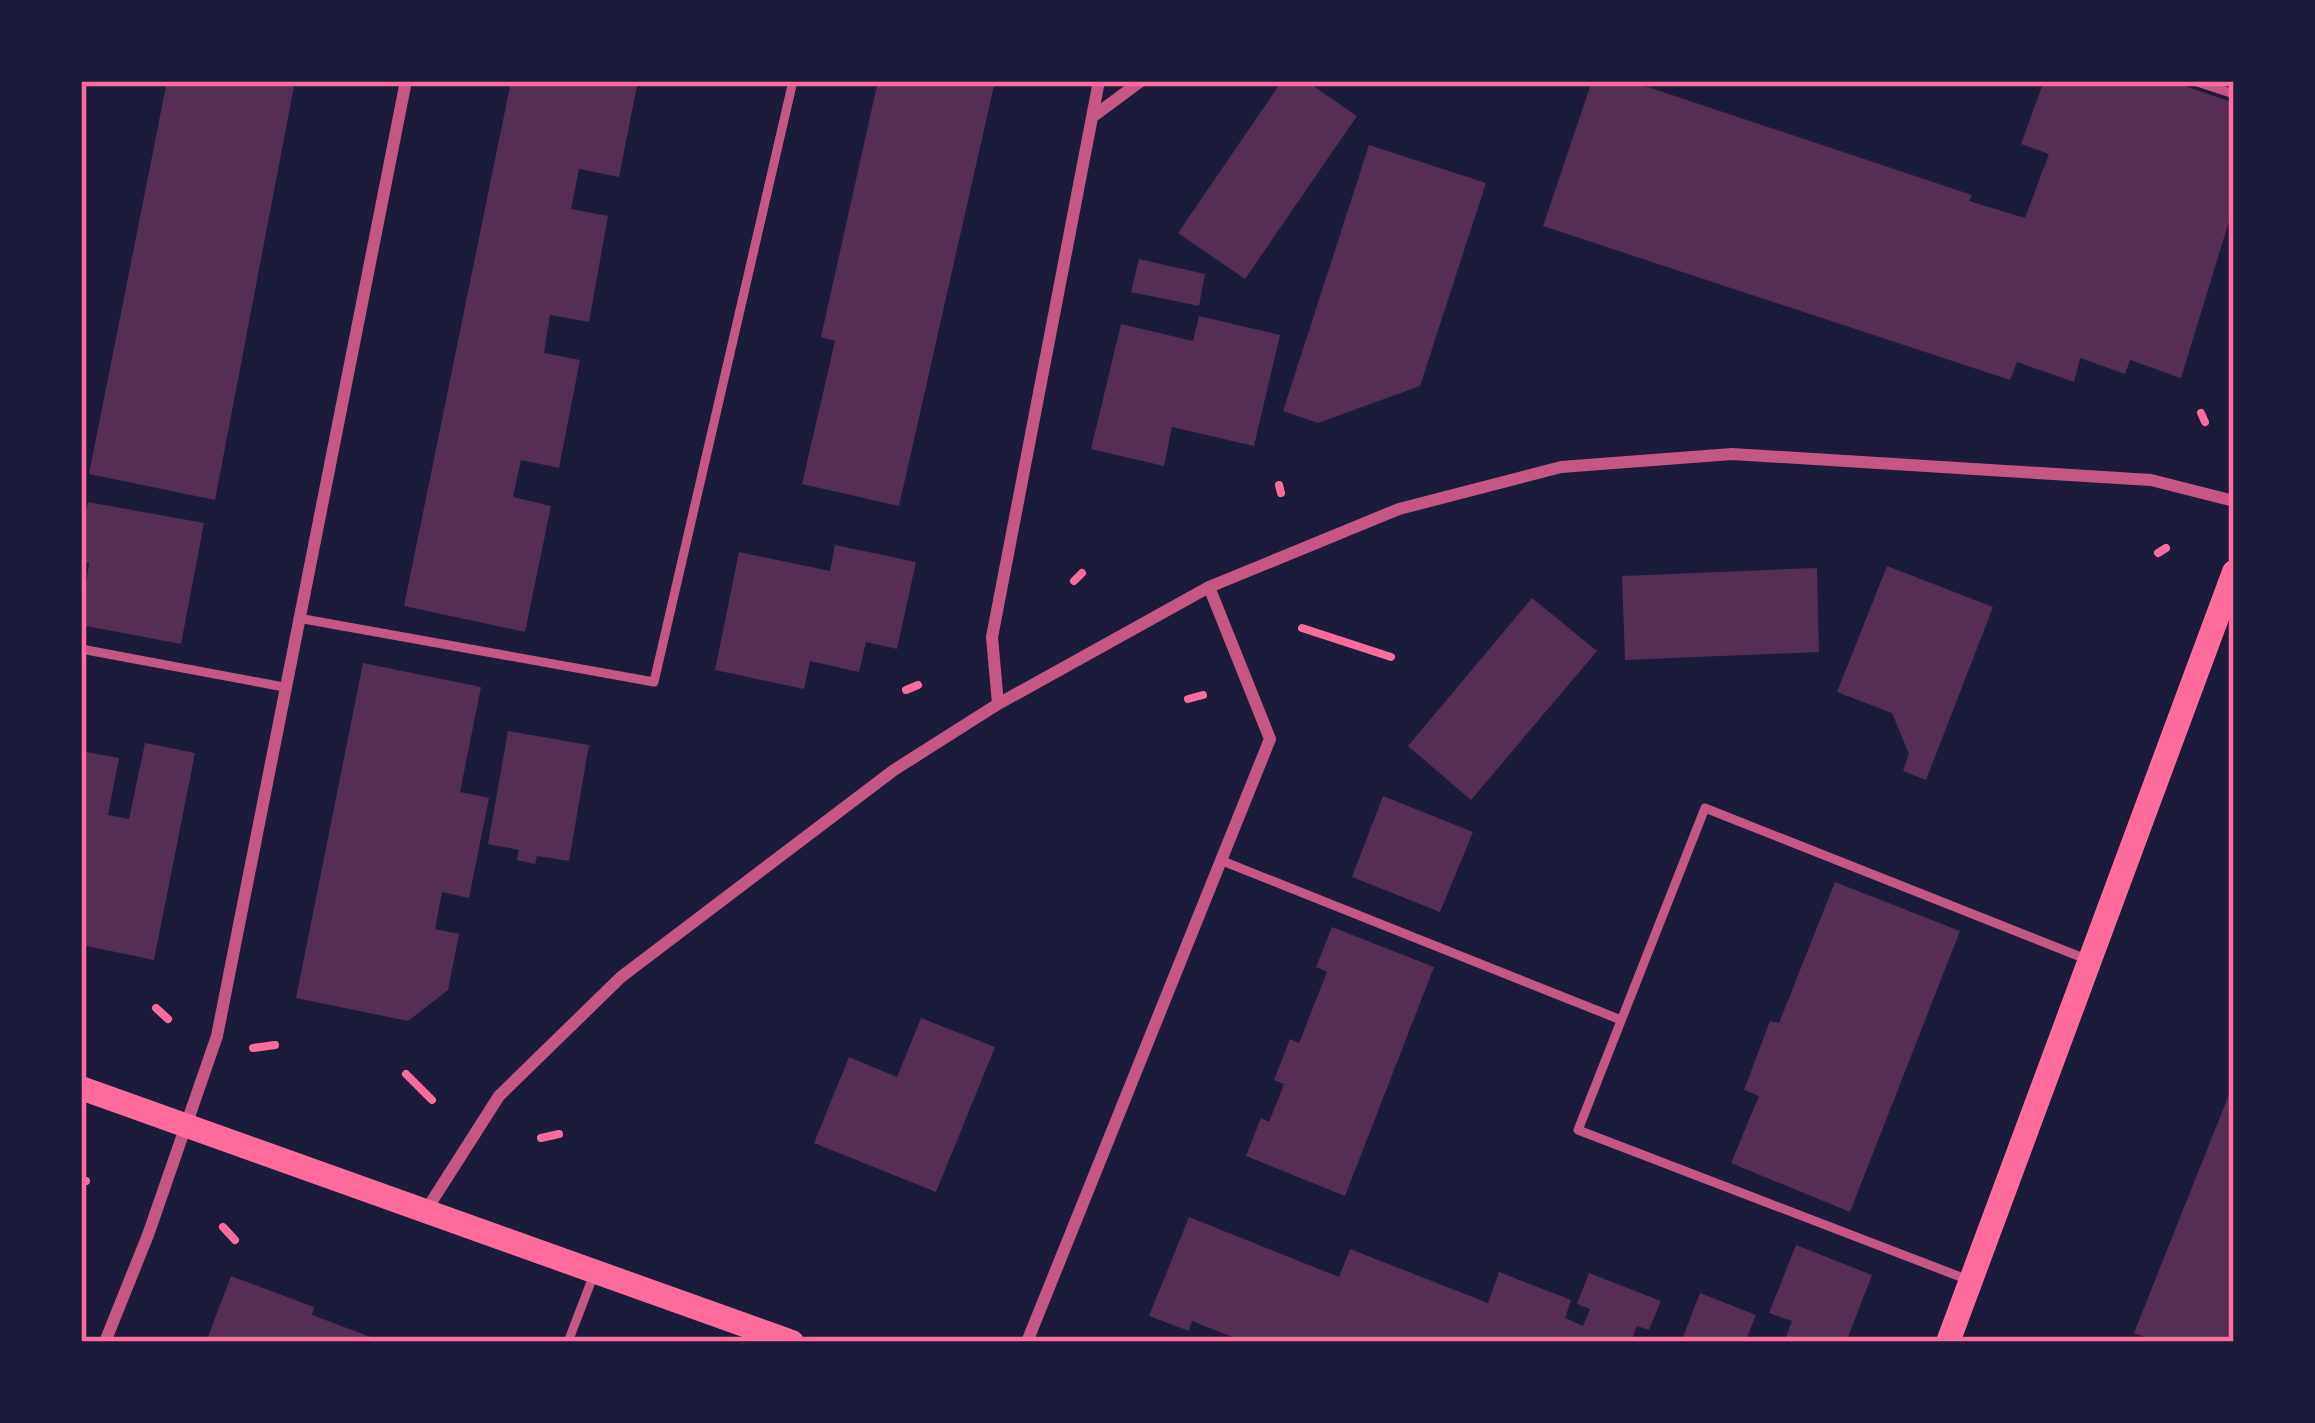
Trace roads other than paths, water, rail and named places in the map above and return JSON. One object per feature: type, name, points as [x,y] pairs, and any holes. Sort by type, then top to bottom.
[{"type":"main road","points":[[1948,1342],[2234,572]]},
{"type":"main road","points":[[81,1088],[792,1342]]},
{"type":"street","points":[[105,1342],[217,1036],[406,81]]},
{"type":"street","points":[[998,704],[992,637],[1099,81]]},
{"type":"street","points":[[1095,116],[1141,81]]},
{"type":"street","points":[[425,1213],[499,1096],[621,977],[894,770],[998,704],[1209,587],[1399,509],[1561,466],[1732,454],[2151,480],[2234,501]]},
{"type":"street","points":[[1027,1342],[1270,739],[1209,587]]},
{"type":"lane","points":[[298,618],[654,682],[793,81]]},
{"type":"lane","points":[[2194,81],[2234,94]]},
{"type":"lane","points":[[81,649],[284,688]]},
{"type":"lane","points":[[1971,1280],[1578,1130],[1705,808],[2090,960]]},
{"type":"lane","points":[[1220,860],[1621,1020]]},
{"type":"lane","points":[[568,1342],[595,1272]]}]
